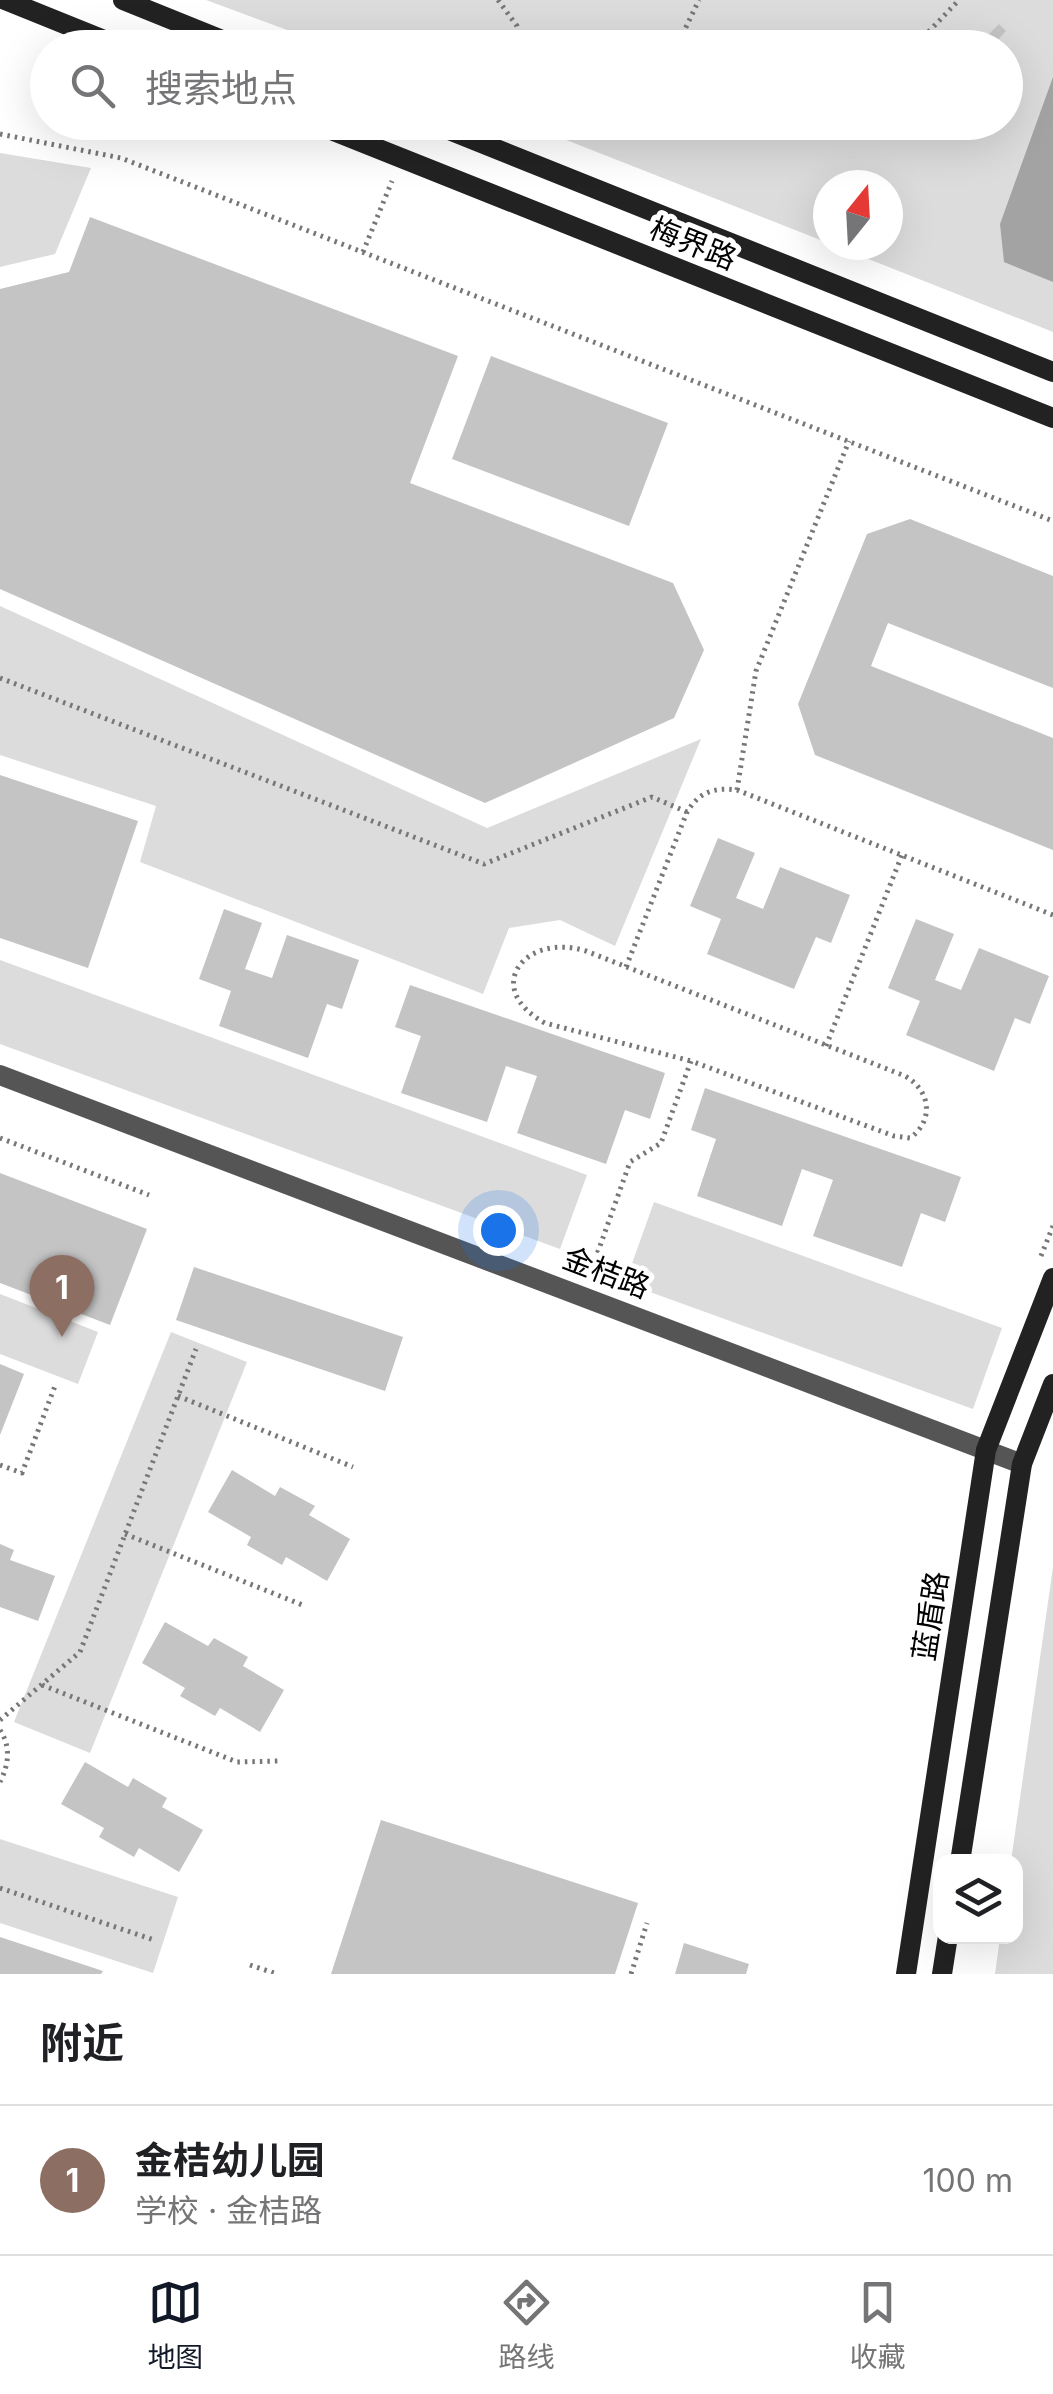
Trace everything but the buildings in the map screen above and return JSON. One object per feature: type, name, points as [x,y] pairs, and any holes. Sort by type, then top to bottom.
[{"type":"main road","points":[[5,0],[79,30]]},
{"type":"main road","points":[[124,0],[198,30]]},
{"type":"main road","name":"梅界路","points":[[356,140],[1053,418]]},
{"type":"main road","points":[[475,140],[1053,372]]},
{"type":"main road","name":"蓝盾路","points":[[906,1974],[986,1450],[1053,1278]]},
{"type":"main road","points":[[961,1854],[1022,1464],[1053,1384]]},
{"type":"main road","points":[[942,1974],[947,1944]]},
{"type":"street","name":"金桔路","points":[[0,1074],[1022,1464]]},
{"type":"path","points":[[498,0],[518,30]]},
{"type":"path","points":[[685,30],[699,0]]},
{"type":"path","points":[[931,30],[960,0]]},
{"type":"path","points":[[0,134],[30,140]]},
{"type":"path","points":[[30,140],[122,158],[1053,521]]},
{"type":"path","points":[[363,252],[400,158]]},
{"type":"path","points":[[736,790],[756,670],[848,441]]},
{"type":"path","points":[[0,678],[484,864],[652,797],[687,812]]},
{"type":"path","points":[[626,968],[687,812],[694,800],[720,788],[736,790],[1053,915]]},
{"type":"path","points":[[826,1046],[902,855]]},
{"type":"path","points":[[567,945],[826,1046],[918,1084],[925,1094],[927,1112],[920,1130],[910,1138],[894,1136],[691,1061],[546,1023],[520,1005],[514,977],[520,963],[532,952],[567,945]]},
{"type":"path","points":[[582,1296],[630,1162],[661,1143],[691,1061]]},
{"type":"path","points":[[0,1138],[149,1195]]},
{"type":"path","points":[[1041,1257],[1053,1226]]},
{"type":"path","points":[[0,1720],[80,1652],[196,1349]]},
{"type":"path","points":[[0,1465],[22,1474],[55,1386]]},
{"type":"path","points":[[178,1396],[353,1467]]},
{"type":"path","points":[[125,1534],[305,1606]]},
{"type":"path","points":[[42,1684],[237,1762],[280,1761]]},
{"type":"path","points":[[0,1730],[8,1753],[0,1782]]},
{"type":"path","points":[[0,1888],[154,1940]]},
{"type":"path","points":[[631,1974],[648,1923]]},
{"type":"path","points":[[250,1965],[277,1974]]},
{"type":"shaded area","points":[[206,0],[1053,0],[1053,332],[871,260],[903,260],[903,170],[813,170],[813,237],[566,140],[1023,140],[1023,30],[287,30]]},
{"type":"shaded area","points":[[1053,77],[1053,282],[1004,262],[1000,224]]},
{"type":"shaded area","points":[[0,153],[91,168],[55,254],[0,267]]},
{"type":"shaded area","points":[[0,606],[487,828],[701,739],[615,946],[560,920],[509,928],[483,994],[140,862],[156,806],[0,755]]},
{"type":"shaded area","points":[[0,960],[587,1175],[560,1249],[0,1044]]},
{"type":"shaded area","points":[[654,1202],[1002,1328],[973,1409],[625,1283]]},
{"type":"shaded area","points":[[0,1294],[98,1332],[78,1384],[0,1354]]},
{"type":"shaded area","points":[[171,1332],[247,1362],[90,1753],[14,1722]]},
{"type":"shaded area","points":[[1053,1567],[1053,1974],[995,1974],[999,1944],[1023,1944],[1023,1854],[1012,1854]]},
{"type":"shaded area","points":[[0,1839],[178,1897],[153,1973],[0,1923]]},
{"type":"place","name":"金桔幼儿园","points":[[62,1337]]}]
